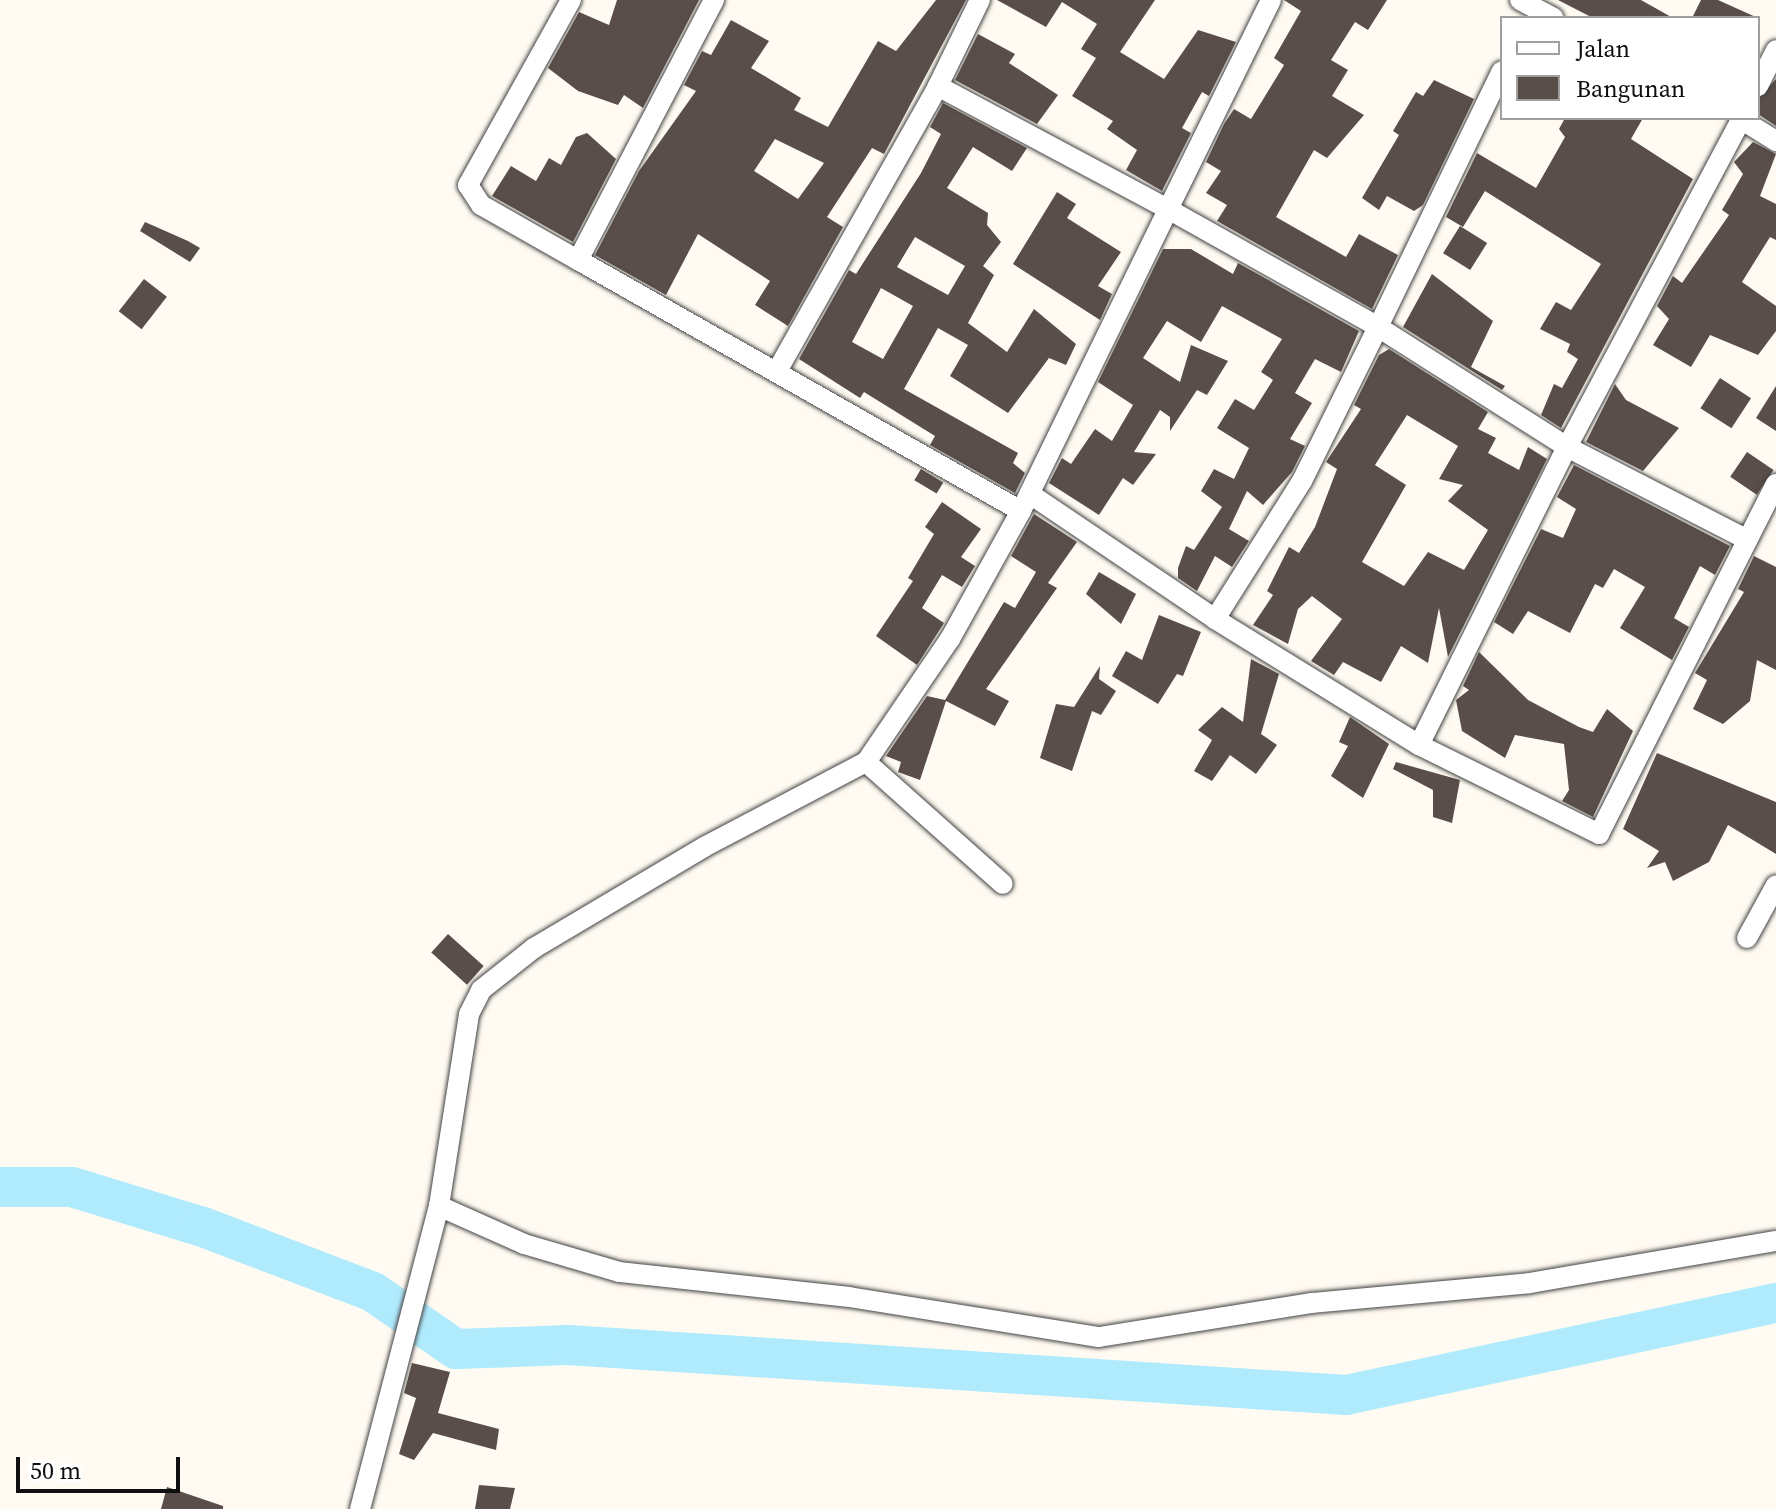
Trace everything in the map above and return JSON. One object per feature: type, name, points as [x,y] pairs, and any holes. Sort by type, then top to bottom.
[{"type":"street","points":[[571,0],[468,185],[481,205],[777,371],[1026,503],[1419,745],[1599,834],[1748,540],[1770,510],[1776,484]]},
{"type":"street","points":[[578,260],[714,0]]},
{"type":"street","points":[[777,371],[938,86],[980,0]]},
{"type":"street","points":[[360,1509],[439,1206],[469,1014],[481,990],[534,948],[704,847],[866,762],[950,639],[1026,503],[1271,0]]},
{"type":"street","points":[[1530,6],[1550,16]]},
{"type":"street","points":[[1760,82],[1776,50]]},
{"type":"street","points":[[1215,619],[1302,481],[1500,75]]},
{"type":"street","points":[[938,86],[1168,209],[1378,327],[1567,447],[1748,540]]},
{"type":"street","points":[[1419,745],[1567,447],[1740,120]]},
{"type":"street","points":[[1744,120],[1776,141]]},
{"type":"street","points":[[866,762],[1003,884]]},
{"type":"street","points":[[1747,938],[1776,885]]},
{"type":"street","points":[[439,1206],[524,1244],[619,1272],[849,1297],[1057,1336],[1099,1337],[1312,1303],[1438,1296],[1776,1241]]},
{"type":"building","points":[[617,0],[699,0],[643,108],[624,95],[618,105],[578,91],[548,68],[579,12],[609,25]]},
{"type":"building","points":[[936,0],[966,0],[884,154],[872,148],[827,217],[843,227],[788,326],[755,305],[770,281],[698,234],[666,295],[595,255],[639,171],[696,91],[684,85],[702,51],[711,55],[731,20],[769,41],[751,68],[801,98],[794,110],[828,127],[878,41],[896,51]],"holes":[[[775,139],[824,163],[798,199],[754,171]]]},
{"type":"building","points":[[997,0],[1155,0],[1120,52],[1164,79],[1198,30],[1236,42],[1209,96],[1202,92],[1182,128],[1191,133],[1162,191],[1126,170],[1137,150],[1107,129],[1113,121],[1072,96],[1096,58],[1081,49],[1097,24],[1062,2],[1046,27]]},
{"type":"building","points":[[1284,0],[1387,0],[1368,30],[1355,22],[1331,60],[1348,70],[1332,96],[1364,115],[1327,158],[1314,150],[1276,217],[1346,257],[1359,234],[1398,255],[1372,309],[1217,221],[1227,205],[1206,193],[1221,171],[1206,162],[1224,124],[1234,109],[1251,119],[1284,65],[1274,58],[1301,11]]},
{"type":"building","points":[[1558,0],[1641,0],[1669,16],[1589,16]]},
{"type":"building","points":[[1701,0],[1718,0],[1754,16],[1693,16]]},
{"type":"building","points":[[978,34],[1015,54],[1009,63],[1058,95],[1037,124],[955,80]]},
{"type":"building","points":[[1776,79],[1776,126],[1760,115],[1760,97]]},
{"type":"building","points":[[1434,80],[1474,99],[1423,205],[1414,211],[1387,196],[1379,210],[1362,198],[1399,135],[1393,131],[1416,92],[1423,96]]},
{"type":"building","points":[[943,103],[1027,148],[1012,171],[973,147],[947,188],[988,213],[987,225],[1001,242],[983,266],[994,275],[968,323],[1007,352],[1034,309],[1076,344],[1066,365],[1049,358],[1008,413],[950,376],[968,345],[938,328],[904,389],[1018,453],[1013,463],[1025,473],[1015,493],[930,445],[935,436],[864,392],[860,398],[799,359],[849,270],[856,274],[921,173],[941,134],[930,127]],"holes":[[[915,237],[965,266],[948,295],[897,267]],[[881,288],[913,306],[883,359],[852,342]]]},
{"type":"building","points":[[1564,120],[1642,120],[1631,139],[1693,179],[1561,428],[1541,415],[1554,384],[1562,388],[1578,359],[1567,352],[1570,344],[1540,329],[1556,302],[1571,310],[1601,264],[1485,191],[1463,227],[1446,217],[1477,153],[1536,188],[1565,137],[1559,129]]},
{"type":"building","points":[[587,133],[616,159],[573,242],[492,196],[511,166],[536,181],[549,158],[561,165],[576,137]]},
{"type":"building","points":[[1753,142],[1776,154],[1760,196],[1776,204],[1776,240],[1770,237],[1742,282],[1776,306],[1776,331],[1758,355],[1710,335],[1691,367],[1653,345],[1669,319],[1657,306],[1673,276],[1682,283],[1729,215],[1722,210],[1743,174],[1734,162]]},
{"type":"building","points":[[1057,192],[1076,204],[1067,218],[1121,252],[1098,286],[1112,294],[1100,320],[1013,264]]},
{"type":"building","points":[[145,222],[200,248],[190,262],[140,231]]},
{"type":"building","points":[[1460,226],[1487,243],[1470,270],[1443,253]]},
{"type":"building","points":[[1163,249],[1191,249],[1233,274],[1238,263],[1359,331],[1341,372],[1315,359],[1295,393],[1312,403],[1290,439],[1305,446],[1292,472],[1263,505],[1247,491],[1229,529],[1249,541],[1232,567],[1215,556],[1197,591],[1178,578],[1178,568],[1186,546],[1194,550],[1222,507],[1201,491],[1214,469],[1234,479],[1249,448],[1217,428],[1235,399],[1254,410],[1273,380],[1261,372],[1282,339],[1222,306],[1201,342],[1167,321],[1143,358],[1180,382],[1191,345],[1228,361],[1207,395],[1197,390],[1170,431],[1170,417],[1160,410],[1134,452],[1156,454],[1133,485],[1123,478],[1099,515],[1049,483],[1062,458],[1071,464],[1095,429],[1112,441],[1133,405],[1098,382]]},
{"type":"building","points":[[1432,274],[1493,321],[1471,367],[1505,386],[1502,390],[1403,327]]},
{"type":"building","points":[[144,279],[167,297],[142,329],[119,311]]},
{"type":"building","points":[[1389,349],[1488,412],[1478,429],[1496,438],[1488,453],[1519,470],[1528,447],[1547,459],[1448,657],[1439,608],[1428,663],[1401,646],[1381,682],[1343,662],[1334,675],[1311,661],[1342,619],[1312,596],[1298,609],[1288,644],[1253,625],[1273,595],[1267,591],[1289,547],[1299,553],[1315,527],[1337,469],[1326,462],[1361,409],[1354,405],[1379,355]],"holes":[[[1407,415],[1458,446],[1439,479],[1463,485],[1448,501],[1488,530],[1464,570],[1428,552],[1404,586],[1362,562],[1406,485],[1375,465]]]},
{"type":"building","points":[[1720,378],[1751,398],[1731,428],[1700,408]]},
{"type":"building","points":[[1615,384],[1626,400],[1679,428],[1643,471],[1586,442]]},
{"type":"building","points":[[1776,386],[1776,431],[1756,418]]},
{"type":"building","points":[[1747,452],[1774,470],[1757,495],[1730,477]]},
{"type":"building","points":[[1574,465],[1730,546],[1715,575],[1700,566],[1674,618],[1689,627],[1672,660],[1620,628],[1645,587],[1614,569],[1603,588],[1595,584],[1570,633],[1528,611],[1513,634],[1494,622],[1541,529],[1563,538],[1576,509],[1557,497]]},
{"type":"building","points":[[921,469],[943,482],[937,494],[914,480]]},
{"type":"building","points":[[942,502],[981,529],[961,557],[975,566],[962,587],[942,575],[922,608],[944,623],[917,665],[876,636],[913,581],[908,578],[934,534],[925,527]]},
{"type":"building","points":[[1034,514],[1077,542],[1048,583],[1057,588],[986,689],[1009,701],[995,726],[946,701],[920,780],[898,772],[901,762],[886,756],[927,696],[945,700],[1004,602],[1015,608],[1036,572],[1011,556]]},
{"type":"building","points":[[1754,556],[1776,567],[1776,670],[1757,660],[1750,701],[1723,724],[1693,709],[1707,680],[1695,673],[1744,592],[1738,589]]},
{"type":"building","points":[[1099,572],[1136,594],[1121,624],[1086,594]]},
{"type":"building","points":[[1159,615],[1201,632],[1183,676],[1177,674],[1158,704],[1112,676],[1126,651],[1142,660]]},
{"type":"building","points":[[1479,652],[1528,700],[1579,727],[1593,732],[1607,709],[1633,731],[1593,817],[1562,801],[1569,790],[1564,744],[1515,735],[1505,758],[1462,731],[1456,700],[1469,690],[1463,686]]},
{"type":"building","points":[[1251,659],[1279,674],[1261,734],[1277,745],[1256,774],[1230,755],[1212,781],[1194,771],[1212,740],[1198,730],[1222,707],[1243,722]]},
{"type":"building","points":[[1100,666],[1099,679],[1116,691],[1101,715],[1092,711],[1072,771],[1040,758],[1056,704],[1074,707]]},
{"type":"building","points":[[1350,717],[1389,744],[1363,798],[1331,776],[1348,746],[1339,742]]},
{"type":"building","points":[[1657,753],[1776,802],[1776,854],[1728,825],[1709,862],[1673,881],[1665,862],[1647,868],[1659,851],[1623,829]]},
{"type":"building","points":[[1396,762],[1460,780],[1452,823],[1433,817],[1433,790],[1393,769]]},
{"type":"building","points":[[448,934],[484,966],[467,985],[431,953]]},
{"type":"building","points":[[412,1363],[450,1372],[438,1413],[499,1429],[496,1450],[433,1433],[414,1460],[399,1454],[416,1398],[404,1393]]},
{"type":"building","points":[[479,1485],[515,1488],[510,1509],[475,1509]]},
{"type":"building","points":[[167,1487],[223,1506],[223,1509],[161,1509]]},
{"type":"waterway","points":[[0,1187],[72,1187],[203,1227],[373,1292],[456,1349],[568,1345],[1346,1395],[1776,1303]]}]
